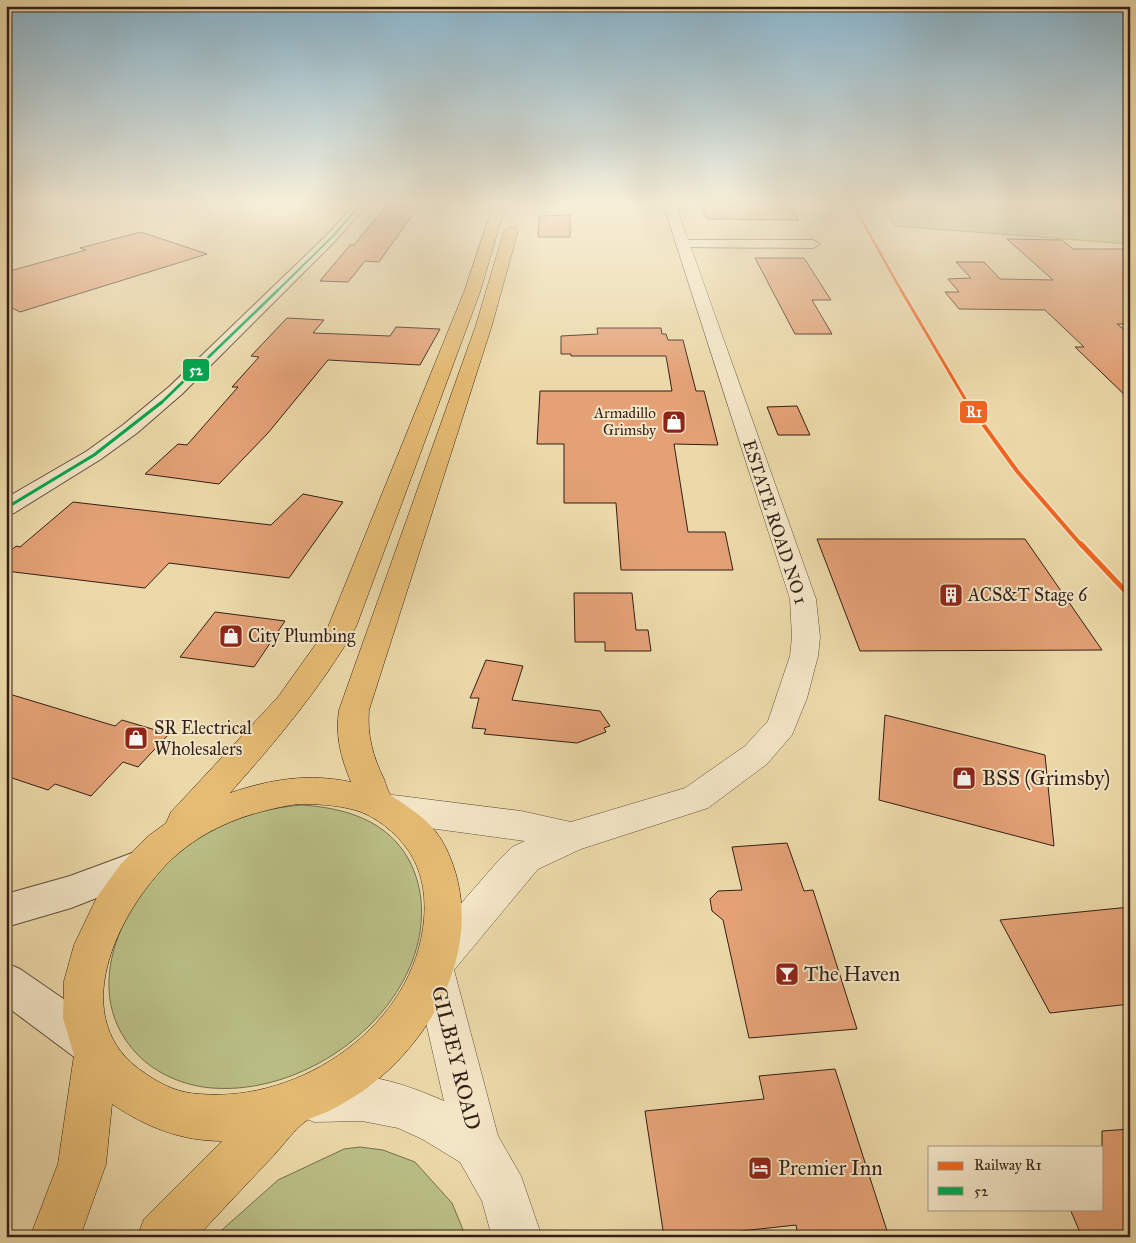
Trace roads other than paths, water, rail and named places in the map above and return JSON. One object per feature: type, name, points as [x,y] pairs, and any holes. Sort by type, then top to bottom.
[{"type":"highway","points":[[152,856],[208,815],[232,805],[272,793],[298,790],[329,790],[353,795],[382,806],[404,820],[422,840],[434,860],[442,882],[445,907],[444,932],[436,964],[408,1017],[384,1046],[354,1071],[298,1102],[253,1115],[218,1119],[171,1112],[135,1096],[117,1081],[94,1048],[84,1018],[84,978],[90,952],[109,907],[152,856],[290,705],[321,663],[342,627],[470,300],[482,261]]},
{"type":"highway","points":[[382,806],[355,750],[352,728],[354,710],[484,325],[503,261]]},
{"type":"highway","points":[[55,1237],[68,1210],[82,1164],[94,1048]]},
{"type":"highway","points":[[162,1237],[298,1102]]},
{"type":"street","points":[[6,508],[94,455],[130,429],[176,390],[308,261]]},
{"type":"street","name":"ESTATE ROAD NO 1","points":[[436,964],[512,871],[525,858],[571,837],[696,798],[756,755],[780,726],[792,698],[804,656],[806,637],[805,610],[798,583],[722,365],[689,261]]},
{"type":"street","name":"ESTATE ROAD NO 1","points":[[382,806],[521,826],[571,837]]},
{"type":"street","points":[[6,910],[71,892],[152,856]]},
{"type":"street","name":"GILBEY ROAD","points":[[436,964],[477,1145],[504,1192],[516,1237]]},
{"type":"street","points":[[6,982],[94,1048]]},
{"type":"street","name":"GILBEY ROAD","points":[[298,1102],[367,1099],[395,1105],[434,1119],[477,1145]]},
{"type":"rail line","name":"R1","points":[[885,261],[931,344],[983,426],[1017,471],[1072,535],[1130,596]]},
{"type":"place","name":"Armadillo Grimsby","points":[[674,422]]},
{"type":"place","name":"ACS&T Stage 6","points":[[951,595]]},
{"type":"place","name":"City Plumbing","points":[[231,636]]},
{"type":"place","name":"SR Electrical Wholesalers","points":[[136,738]]},
{"type":"place","name":"BSS (Grimsby)","points":[[964,778]]},
{"type":"place","name":"The Haven","points":[[787,974]]},
{"type":"place","name":"Premier Inn","points":[[760,1168]]}]
